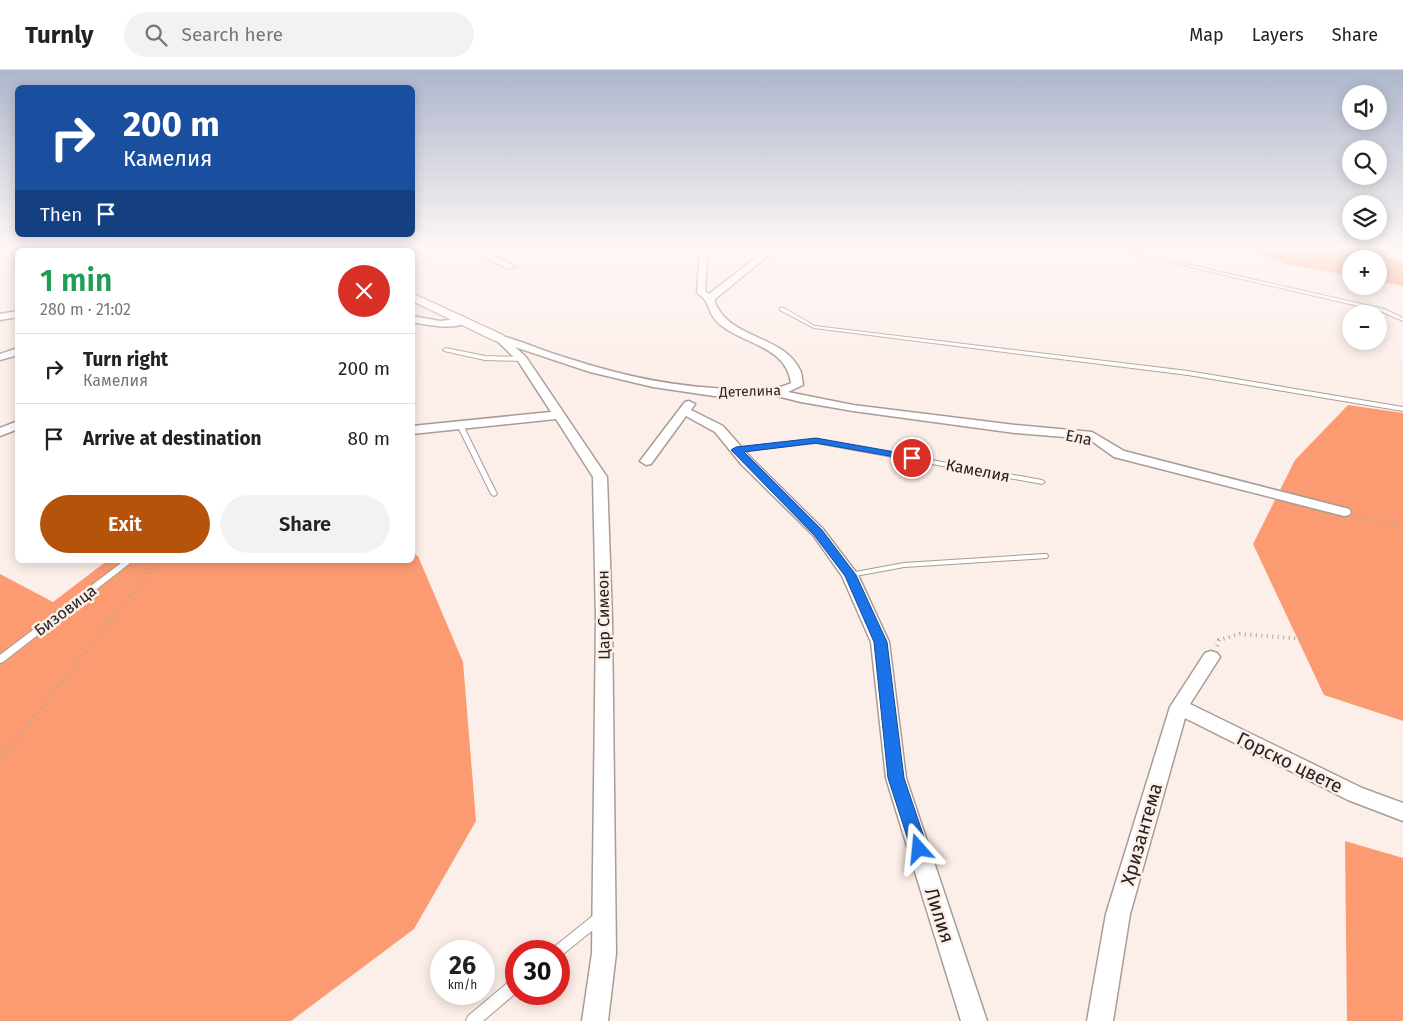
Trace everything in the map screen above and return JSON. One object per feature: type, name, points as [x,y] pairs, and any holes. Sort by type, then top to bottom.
[{"type":"street","points":[[703,293],[709,299],[716,293]]},
{"type":"street","name":"Цар Симеон","points":[[415,297],[499,338],[522,360],[600,477],[604,619],[604,953],[595,1021]]},
{"type":"street","name":"Детелина","points":[[499,338],[587,369],[698,392],[774,392],[788,390],[797,385],[797,374],[789,361],[721,322],[711,310],[709,299]]},
{"type":"street","points":[[0,317],[15,314]]},
{"type":"street","points":[[415,320],[440,324],[464,321]]},
{"type":"street","points":[[0,357],[15,352]]},
{"type":"street","name":"Детелина","points":[[646,461],[698,392]]},
{"type":"street","name":"Ела","points":[[774,392],[801,399],[853,408],[1016,429],[1092,436],[1119,454],[1344,512]]},
{"type":"street","name":"Лилия","points":[[684,411],[719,429],[736,450],[818,532],[850,575],[880,642],[896,778],[974,1021]]},
{"type":"street","points":[[415,430],[560,415]]},
{"type":"street","points":[[0,432],[15,425]]},
{"type":"street","name":"Хризантема","points":[[1100,1021],[1118,914],[1179,707],[1211,657]]},
{"type":"street","name":"Горско цвете","points":[[1179,707],[1355,794],[1403,812]]},
{"type":"lane","points":[[1309,293],[1382,310],[1403,320]]},
{"type":"lane","points":[[782,309],[814,327],[1188,373],[1403,409]]},
{"type":"lane","points":[[446,350],[485,358],[522,360]]},
{"type":"lane","points":[[461,426],[494,494]]},
{"type":"lane","name":"Камелия","points":[[736,450],[816,441],[1042,482]]},
{"type":"lane","points":[[850,575],[904,565],[1044,556]]},
{"type":"lane","name":"Бизовица","points":[[0,660],[126,563]]},
{"type":"lane","points":[[570,941],[604,914]]},
{"type":"lane","points":[[472,1021],[505,994]]},
{"type":"path","points":[[1344,512],[1403,529]]},
{"type":"path","points":[[0,760],[157,563]]},
{"type":"path","points":[[1211,657],[1219,640],[1240,634],[1306,639]]},
{"type":"shaded area","points":[[1348,405],[1403,413],[1403,721],[1324,695],[1253,544],[1295,460]]},
{"type":"shaded area","points":[[415,554],[418,556],[463,662],[476,821],[414,929],[291,1021],[0,1021],[0,574],[53,602],[104,563],[415,563]]},
{"type":"shaded area","points":[[1345,841],[1403,858],[1403,1021],[1347,1021]]},
{"type":"route","points":[[912,458],[816,441],[782,443],[736,450],[818,532],[850,575],[880,642],[896,778],[919,849]]}]
